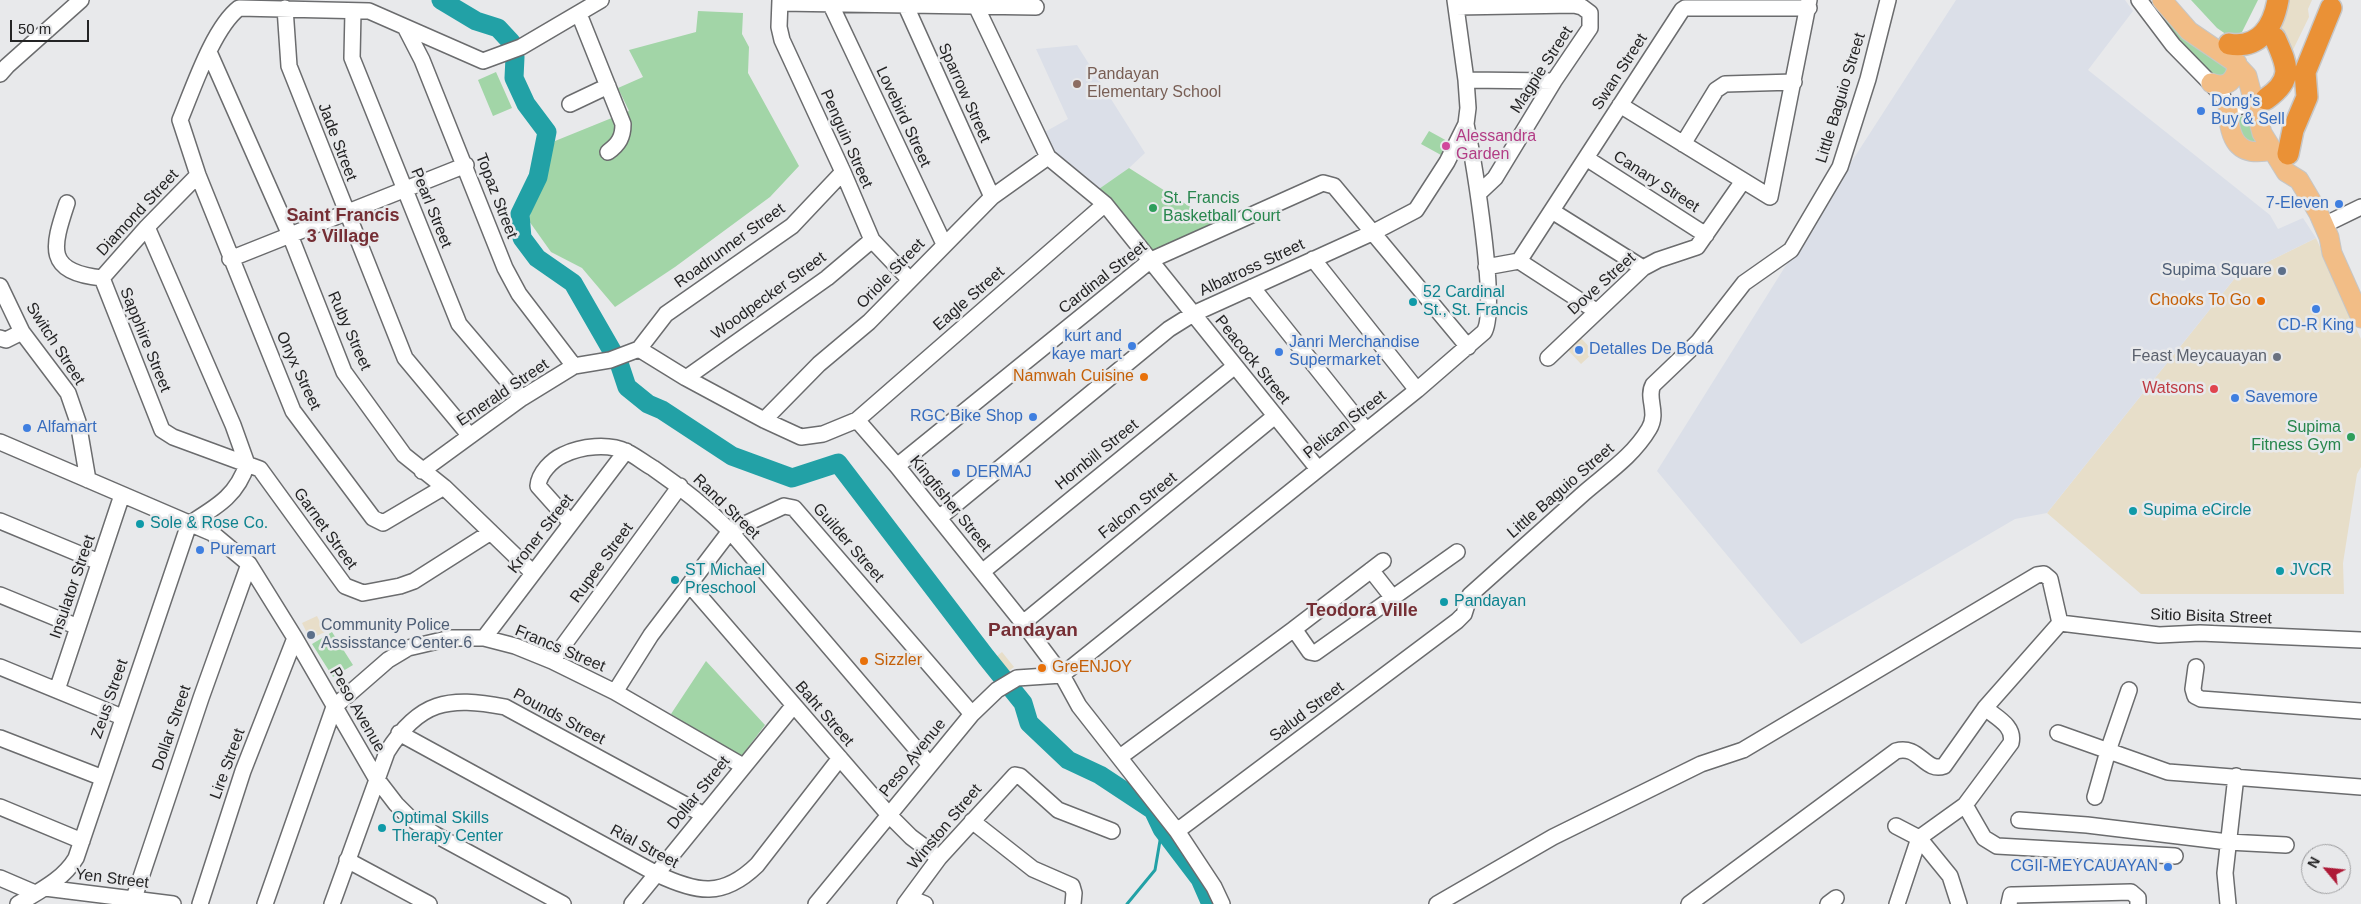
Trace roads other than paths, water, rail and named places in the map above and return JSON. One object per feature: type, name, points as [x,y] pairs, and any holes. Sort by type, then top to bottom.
[{"type":"highway","points":[[2264,99],[2278,91],[2286,74],[2284,58],[2273,29],[2278,0]]},
{"type":"highway","points":[[2264,99],[2290,99],[2303,90],[2305,72],[2331,8]]},
{"type":"highway","points":[[2229,44],[2240,46],[2251,43],[2262,34],[2273,29]]},
{"type":"highway","points":[[2280,152],[2293,130],[2307,97],[2304,85]]},
{"type":"main road","points":[[2162,0],[2189,31],[2237,64],[2264,99]]},
{"type":"main road","points":[[2178,0],[2201,26],[2241,51],[2251,61],[2276,133],[2280,152],[2296,166],[2299,180],[2327,231],[2343,250],[2361,288]]},
{"type":"main road","points":[[2211,83],[2222,86],[2229,83],[2235,75],[2237,64]]},
{"type":"main road","points":[[2228,108],[2230,131],[2236,143],[2255,152],[2280,152]]},
{"type":"main road","points":[[2327,231],[2332,253],[2361,318]]},
{"type":"street","points":[[0,74],[81,0]]},
{"type":"street","name":"Diamond Street","points":[[102,278],[147,227],[198,175],[180,120],[209,52],[228,16],[239,8],[369,11],[483,61],[521,47],[601,0]]},
{"type":"street","name":"Little Baguio Street","points":[[1457,621],[1464,614],[1470,595],[1593,485],[1622,462],[1649,429],[1654,419],[1651,392],[1653,385],[1698,342],[1744,283],[1791,250],[1840,167],[1868,79],[1888,0]]},
{"type":"street","points":[[2139,0],[2173,45],[2211,83],[2224,99],[2228,108],[2264,99]]},
{"type":"street","points":[[780,1],[830,4],[1036,7]]},
{"type":"street","name":"Penguin Street","points":[[780,1],[779,27],[782,40],[872,240],[910,279]]},
{"type":"street","name":"Lovebird Street","points":[[830,4],[944,244]]},
{"type":"street","name":"Sparrow Street","points":[[905,4],[992,197]]},
{"type":"street","name":"Magpie Street","points":[[1455,4],[1574,5],[1590,12],[1590,28],[1554,80],[1495,178],[1479,193]]},
{"type":"street","name":"Albatross Street","points":[[939,518],[1169,329],[1193,314],[1374,232],[1416,210],[1447,162],[1466,124],[1468,108],[1466,80],[1455,4]]},
{"type":"street","points":[[1620,105],[1770,197],[1809,4]]},
{"type":"street","name":"Swan Street","points":[[1519,261],[1679,13],[1685,8],[1809,4]]},
{"type":"street","name":"Peacock Street","points":[[976,6],[1048,158],[1105,204],[1318,469]]},
{"type":"street","name":"Jade Street","points":[[285,8],[289,66],[405,358],[470,436]]},
{"type":"street","name":"Pearl Street","points":[[353,11],[352,58],[459,324],[522,398]]},
{"type":"street","points":[[579,14],[623,124],[623,135],[616,146],[608,152]]},
{"type":"street","name":"Topaz Street","points":[[405,27],[422,60],[466,165],[504,268],[519,294],[574,366]]},
{"type":"street","points":[[422,60],[444,43]]},
{"type":"street","name":"Ruby Street","points":[[209,52],[290,235],[344,372],[404,454],[422,471],[444,487],[532,572]]},
{"type":"street","points":[[1466,80],[1554,80]]},
{"type":"street","points":[[1683,144],[1716,90],[1725,84],[1794,82]]},
{"type":"street","points":[[570,104],[608,86]]},
{"type":"street","name":"Pelican Street","points":[[1062,675],[1417,390],[1484,332],[1489,322],[1486,267],[1479,193],[1466,124]]},
{"type":"street","name":"Oriole Street","points":[[764,420],[819,364],[869,322],[992,197],[1048,158]]},
{"type":"street","name":"Canary Street","points":[[1586,158],[1706,235]]},
{"type":"street","points":[[230,259],[404,188],[466,165]]},
{"type":"street","name":"Roadrunner Street","points":[[639,348],[666,314],[792,226],[843,172]]},
{"type":"street","name":"Onyx Street","points":[[198,175],[230,259],[293,410],[373,518],[383,523],[444,487]]},
{"type":"street","name":"Dove Street","points":[[1548,358],[1642,268],[1658,260],[1697,247],[1743,181]]},
{"type":"street","name":"Cardinal Street","points":[[897,466],[1151,260],[1323,183],[1334,186],[1468,347]]},
{"type":"street","name":"Sapphire Street","points":[[67,203],[58,230],[55,249],[60,262],[68,270],[80,276],[102,278],[162,430],[173,438],[247,464]]},
{"type":"street","name":"Eagle Street","points":[[856,420],[1105,204]]},
{"type":"street","points":[[2327,231],[2361,207]]},
{"type":"street","points":[[1552,211],[1642,268]]},
{"type":"street","points":[[147,227],[233,424],[247,464],[240,482],[227,499],[189,524]]},
{"type":"street","name":"Woodpecker Street","points":[[686,378],[827,278],[872,240]]},
{"type":"street","points":[[1313,259],[1417,390]]},
{"type":"street","points":[[1486,267],[1519,261],[1596,312]]},
{"type":"street","name":"Switch Street","points":[[0,286],[22,332],[68,393],[78,422],[88,480]]},
{"type":"street","points":[[1252,286],[1366,430]]},
{"type":"street","points":[[2,344],[22,332]]},
{"type":"street","points":[[639,348],[686,378],[764,420],[801,437],[823,434],[856,420]]},
{"type":"street","name":"Emerald Street","points":[[422,471],[522,398],[574,366],[617,358],[639,348]]},
{"type":"street","name":"Hornbill Street","points":[[982,572],[1235,366]]},
{"type":"street","name":"Falcon Street","points":[[1023,623],[1275,416]]},
{"type":"street","name":"Kingfisher Street","points":[[856,420],[897,466],[1023,623],[1062,675],[1078,706],[1177,831],[1214,887],[1222,904]]},
{"type":"street","name":"Peso Avenue","points":[[0,442],[212,533],[249,564],[295,638],[376,778],[396,804],[410,818],[436,835],[563,904]]},
{"type":"street","name":"Rand Street","points":[[571,523],[540,491],[539,481],[542,474],[556,458],[568,452],[602,447],[626,451],[680,486],[698,499],[730,531],[930,765]]},
{"type":"street","name":"Kroner Street","points":[[484,638],[532,572],[626,451]]},
{"type":"street","name":"Garnet Street","points":[[247,464],[260,469],[345,586],[363,592],[400,586],[414,581],[491,532]]},
{"type":"street","name":"Rupee Street","points":[[552,661],[680,486]]},
{"type":"street","name":"Insulator Street","points":[[57,690],[122,495]]},
{"type":"street","name":"Guilder Street","points":[[615,692],[651,635],[730,531],[784,506],[794,508],[972,714]]},
{"type":"street","points":[[0,521],[100,562]]},
{"type":"street","name":"Zeus Street","points":[[18,904],[40,891],[69,869],[82,841],[122,717],[189,524]]},
{"type":"street","points":[[1294,629],[1310,652],[1316,653],[1457,552]]},
{"type":"street","name":"Dollar Street","points":[[132,901],[249,564]]},
{"type":"street","points":[[1120,757],[1294,629],[1377,565],[1393,598]]},
{"type":"street","points":[[1437,904],[1562,832],[1701,764],[1743,750],[2037,576],[2044,574],[2050,579],[2060,623],[1985,708],[1944,766],[1938,768],[1933,766],[1911,750],[1896,751],[1689,904]]},
{"type":"street","name":"Baht Street","points":[[690,585],[889,815],[911,837],[939,858]]},
{"type":"street","points":[[0,595],[78,627]]},
{"type":"street","name":"Salud Street","points":[[1177,831],[1457,621]]},
{"type":"street","name":"Sitio Bisita Street","points":[[2060,623],[2159,635],[2200,633],[2361,640]]},
{"type":"street","name":"Lire Street","points":[[200,904],[243,770],[295,638]]},
{"type":"street","name":"Francs Street","points":[[265,904],[334,707],[388,660],[408,648],[451,638],[484,638],[515,646],[552,661],[615,692],[742,766]]},
{"type":"street","points":[[0,667],[122,717]]},
{"type":"street","points":[[2196,667],[2193,689],[2195,696],[2201,699],[2361,711]]},
{"type":"street","name":"Peso Avenue","points":[[816,904],[972,714],[997,690],[1017,678],[1062,675]]},
{"type":"street","points":[[2095,796],[2108,750],[2129,690]]},
{"type":"street","name":"Pounds Street","points":[[332,904],[387,752],[398,733],[419,714],[433,706],[479,702],[505,707],[704,815]]},
{"type":"street","name":"Dollar Street","points":[[632,904],[742,766],[794,705]]},
{"type":"street","points":[[1896,904],[1919,838],[1965,805],[2011,743],[2013,735],[2010,728],[1985,708]]},
{"type":"street","name":"Rial Street","points":[[398,733],[656,874],[683,887],[704,891],[728,886],[745,876],[758,865],[840,758]]},
{"type":"street","points":[[2058,733],[2168,772],[2361,787]]},
{"type":"street","points":[[0,738],[103,778]]},
{"type":"street","name":"Winston Street","points":[[908,901],[939,858],[1015,775],[1020,776],[1058,810],[1112,831]]},
{"type":"street","points":[[2228,904],[2226,873],[2236,776]]},
{"type":"street","points":[[1965,805],[1984,838],[1997,846],[2175,856]]},
{"type":"street","points":[[0,807],[82,841]]},
{"type":"street","points":[[2019,820],[2087,825],[2228,842],[2286,845]]},
{"type":"street","points":[[972,821],[1033,869],[1072,886],[1074,893],[1073,904]]},
{"type":"street","points":[[1896,826],[1919,838],[1950,876],[1959,904]]},
{"type":"street","points":[[347,860],[429,904]]},
{"type":"street","name":"Yen Street","points":[[0,878],[40,891],[174,904]]},
{"type":"street","points":[[2009,904],[2011,896],[2014,894],[2131,892],[2138,898],[2138,904]]},
{"type":"street","points":[[908,901],[925,904]]},
{"type":"waterway","points":[[441,0],[476,21],[498,28],[511,42],[515,57],[514,78],[526,104],[547,132],[538,177],[520,214],[522,238],[537,258],[573,283],[619,363],[627,387],[648,404],[662,410],[732,456],[792,478],[838,463],[1023,703],[1029,723],[1068,760],[1100,775],[1153,810],[1162,829],[1200,879],[1211,904]]},
{"type":"waterway","points":[[1127,904],[1155,870],[1162,829]]},
{"type":"place","name":"Pandayan Elementary School","points":[[1077,84]]},
{"type":"place","name":"Dong's Buy & Sell","points":[[2201,111]]},
{"type":"place","name":"Alessandra Garden","points":[[1446,146]]},
{"type":"place","name":"7-Eleven","points":[[2339,204]]},
{"type":"place","name":"St. Francis Basketball Court","points":[[1153,208]]},
{"type":"place","name":"Supima Square","points":[[2282,271]]},
{"type":"place","name":"Chooks To Go","points":[[2261,301]]},
{"type":"place","name":"52 Cardinal St., St. Francis","points":[[1413,302]]},
{"type":"place","name":"CD-R King","points":[[2316,309]]},
{"type":"place","name":"kurt and kaye mart","points":[[1132,346]]},
{"type":"place","name":"Detalles De Boda","points":[[1579,350]]},
{"type":"place","name":"Janri Merchandise Supermarket","points":[[1279,352]]},
{"type":"place","name":"Feast Meycauayan","points":[[2277,357]]},
{"type":"place","name":"Namwah Cuisine","points":[[1144,377]]},
{"type":"place","name":"Watsons","points":[[2214,389]]},
{"type":"place","name":"Savemore","points":[[2235,398]]},
{"type":"place","name":"RGC Bike Shop","points":[[1033,417]]},
{"type":"place","name":"Alfamart","points":[[27,428]]},
{"type":"place","name":"Supima Fitness Gym","points":[[2351,437]]},
{"type":"place","name":"DERMAJ","points":[[956,473]]},
{"type":"place","name":"Supima eCircle","points":[[2133,511]]},
{"type":"place","name":"Sole & Rose Co.","points":[[140,524]]},
{"type":"place","name":"Puremart","points":[[200,550]]},
{"type":"place","name":"JVCR","points":[[2280,571]]},
{"type":"place","name":"ST Michael Preschool","points":[[675,580]]},
{"type":"place","name":"Pandayan","points":[[1444,602]]},
{"type":"place","name":"Community Police Assisstance Center 6","points":[[311,635]]},
{"type":"place","name":"Sizzler","points":[[864,661]]},
{"type":"place","name":"GreENJOY","points":[[1042,668]]},
{"type":"place","name":"Optimal Skills Therapy Center","points":[[382,828]]},
{"type":"place","name":"CGII-MEYCAUAYAN","points":[[2168,867]]},
{"type":"district","name":"Saint Francis 3 Village","points":[[343,226]]},
{"type":"district","name":"Teodora Ville","points":[[1362,611]]},
{"type":"district","name":"Pandayan","points":[[1033,631]]}]
